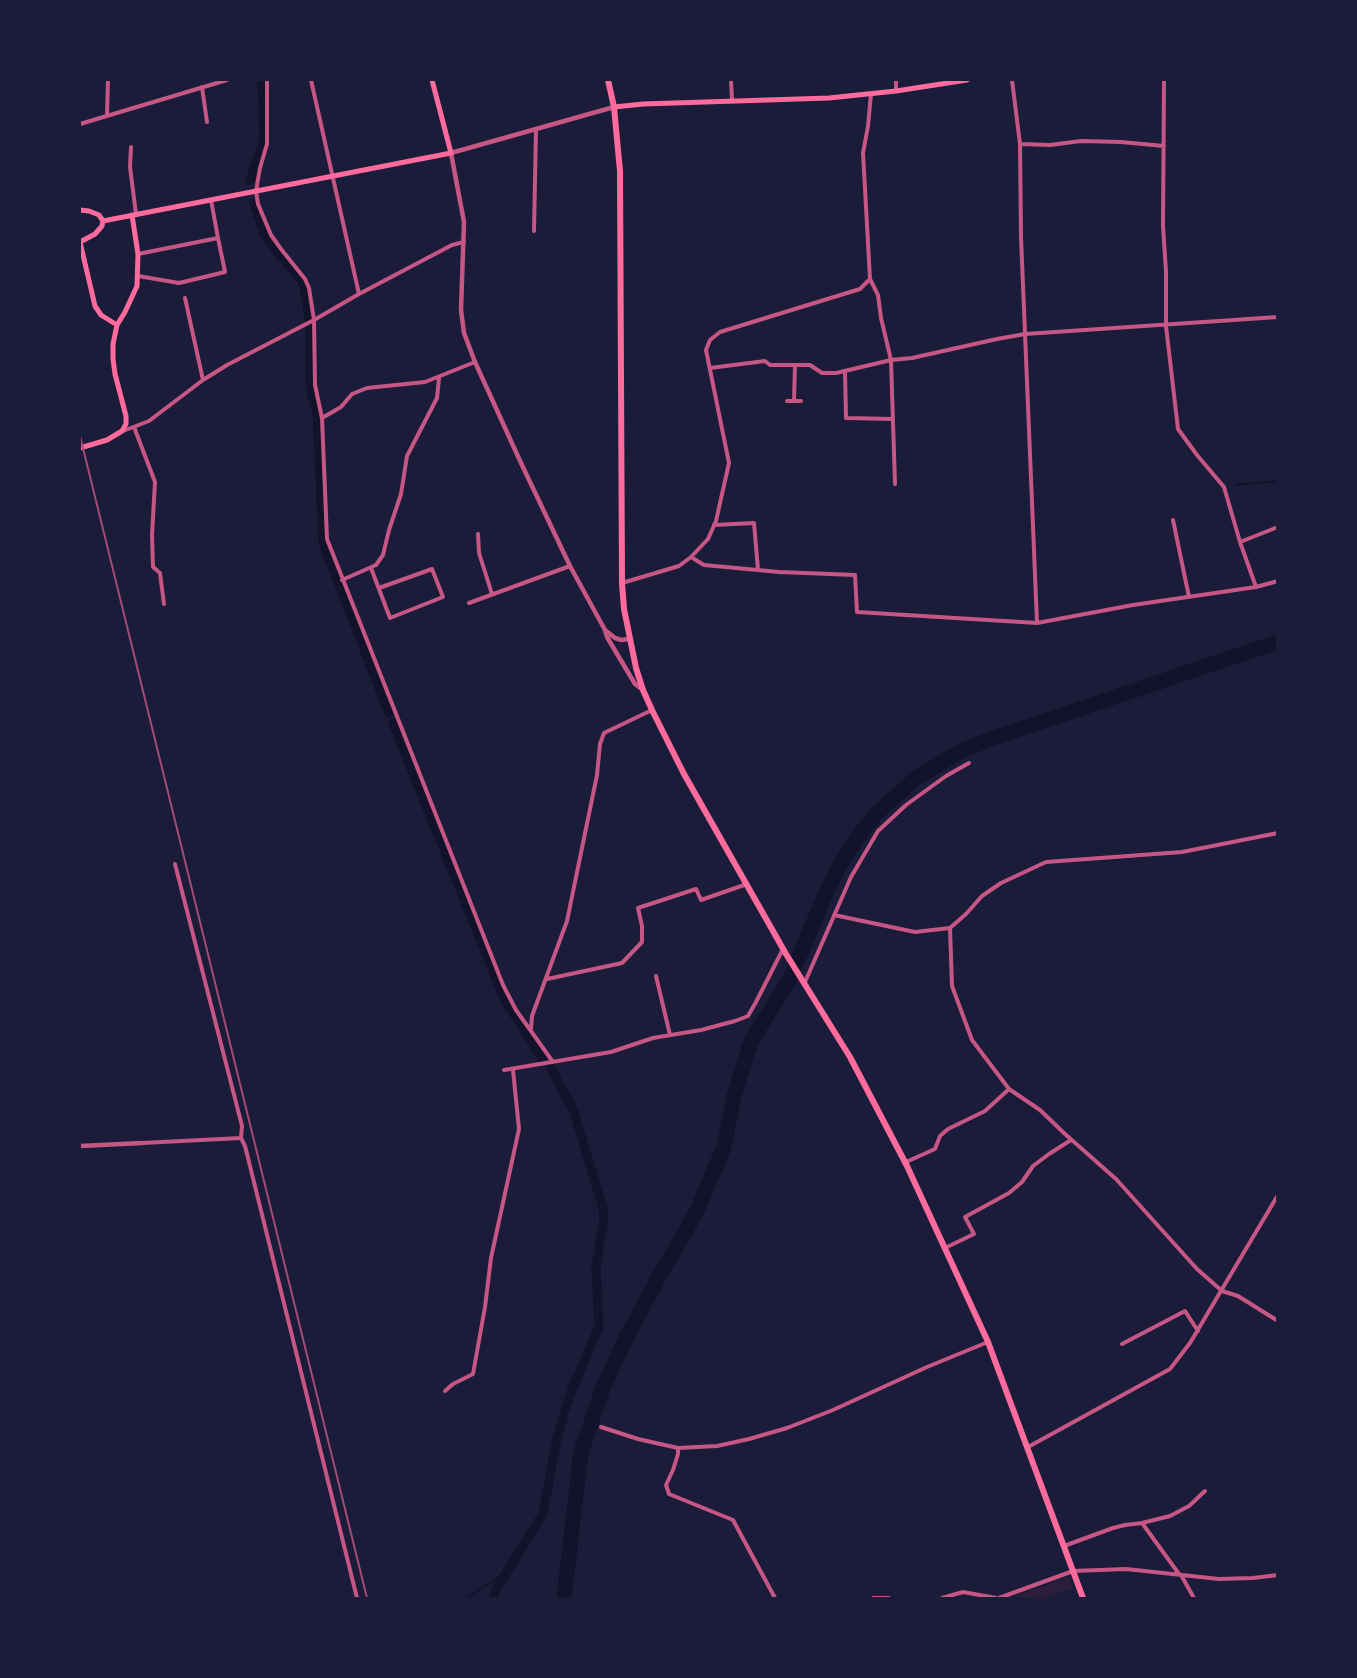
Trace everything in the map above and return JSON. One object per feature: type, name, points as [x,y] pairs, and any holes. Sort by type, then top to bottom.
[{"type":"highway","points":[[608,80],[614,107],[620,171],[622,583],[629,639],[643,690],[684,774],[784,951],[850,1057],[905,1162],[988,1342],[1083,1599]]},
{"type":"main road","points":[[103,221],[451,153],[432,80]]},
{"type":"main road","points":[[614,107],[732,100],[829,98],[968,80]]},
{"type":"main road","points":[[80,210],[99,215],[103,221],[95,234],[80,242],[95,306],[101,315],[117,325]]},
{"type":"main road","points":[[80,447],[106,440],[122,431],[126,424],[112,359],[117,325],[137,286],[138,254],[134,214]]},
{"type":"street","points":[[107,115],[108,80]]},
{"type":"street","points":[[80,124],[227,80]]},
{"type":"street","points":[[267,80],[267,144],[256,191],[258,204],[271,235],[305,279],[309,288],[314,320],[315,385],[322,418],[327,539],[503,985],[516,1010],[554,1062]]},
{"type":"street","points":[[311,80],[359,294]]},
{"type":"street","points":[[731,80],[732,100]]},
{"type":"street","points":[[896,80],[896,91]]},
{"type":"street","points":[[1012,80],[1020,144],[1021,237],[1037,623]]},
{"type":"street","points":[[1164,80],[1163,226],[1166,326],[1178,429],[1224,487],[1256,587]]},
{"type":"street","points":[[202,87],[207,122]]},
{"type":"street","points":[[871,94],[863,153],[870,279],[878,295],[891,360],[895,484]]},
{"type":"street","points":[[614,107],[451,153],[464,222],[461,310],[464,333],[475,362],[570,566],[607,637],[635,684],[643,690]]},
{"type":"street","points":[[534,231],[536,129]]},
{"type":"street","points":[[1020,144],[1050,145],[1081,141],[1164,146]]},
{"type":"street","points":[[131,147],[130,166],[134,214]]},
{"type":"street","points":[[138,276],[178,283],[225,272],[211,200]]},
{"type":"street","points":[[138,254],[219,237]]},
{"type":"street","points":[[122,431],[149,421],[227,365],[452,244],[465,242]]},
{"type":"street","points":[[622,583],[679,566],[708,539],[714,525],[729,463],[706,350],[711,340],[720,332],[860,289],[870,279]]},
{"type":"street","points":[[185,298],[204,380]]},
{"type":"street","points":[[710,368],[765,361],[770,365],[810,365],[822,373],[845,371],[1025,334],[1278,317]]},
{"type":"street","points":[[322,418],[341,407],[352,394],[367,388],[425,382],[475,362]]},
{"type":"street","points":[[794,401],[795,365]]},
{"type":"street","points":[[845,371],[846,418],[893,419]]},
{"type":"street","points":[[342,580],[376,565],[383,555],[401,494],[406,456],[436,398],[439,378]]},
{"type":"street","points":[[787,401],[801,401]]},
{"type":"street","points":[[134,427],[155,482],[153,567],[160,573],[164,604]]},
{"type":"street","points":[[1173,520],[1189,597]]},
{"type":"street","points":[[714,525],[754,523],[758,570]]},
{"type":"street","points":[[1240,542],[1278,527]]},
{"type":"street","points":[[478,534],[479,553],[492,594]]},
{"type":"street","points":[[691,557],[704,565],[855,575],[856,612],[1037,623],[1133,604],[1278,582]]},
{"type":"street","points":[[469,603],[570,566]]},
{"type":"street","points":[[371,568],[390,618],[443,597],[432,569],[379,588]]},
{"type":"street","points":[[605,630],[615,638],[629,639]]},
{"type":"street","points":[[531,1029],[532,1016],[567,921],[597,776],[600,744],[604,734],[652,710]]},
{"type":"street","points":[[803,981],[851,877],[878,831],[906,805],[946,776],[969,763]]},
{"type":"street","points":[[834,915],[915,932],[950,928],[982,896],[1001,883],[1046,862],[1182,852],[1278,833]]},
{"type":"street","points":[[175,864],[242,1126],[241,1138],[251,1168],[357,1599]]},
{"type":"street","points":[[546,979],[622,963],[642,942],[642,926],[638,908],[696,889],[701,900],[747,884]]},
{"type":"street","points":[[950,928],[952,986],[972,1040],[1009,1089],[1040,1110],[1116,1179],[1197,1269],[1222,1291],[1238,1296],[1278,1321]]},
{"type":"street","points":[[504,1070],[611,1052],[653,1038],[701,1030],[748,1016],[784,951]]},
{"type":"street","points":[[656,976],[669,1035]]},
{"type":"street","points":[[445,1391],[453,1384],[473,1374],[491,1258],[519,1129],[513,1070]]},
{"type":"street","points":[[905,1162],[935,1149],[940,1136],[948,1129],[985,1111],[1009,1089]]},
{"type":"street","points":[[80,1146],[241,1138]]},
{"type":"street","points":[[945,1248],[974,1234],[965,1216],[1009,1193],[1022,1182],[1033,1166],[1071,1140]]},
{"type":"street","points":[[1028,1448],[1170,1369],[1198,1331],[1278,1195]]},
{"type":"street","points":[[1122,1344],[1185,1311],[1198,1331]]},
{"type":"street","points":[[602,1427],[638,1439],[678,1448],[717,1446],[749,1439],[787,1428],[833,1410],[988,1342]]},
{"type":"street","points":[[678,1448],[674,1470],[666,1485],[669,1494],[733,1520],[775,1599]]},
{"type":"street","points":[[1064,1545],[1113,1528],[1170,1516],[1189,1506],[1205,1491]]},
{"type":"street","points":[[1142,1523],[1180,1575],[1194,1599]]},
{"type":"street","points":[[942,1599],[963,1592],[997,1599],[1073,1571],[1126,1569],[1219,1579],[1278,1575]]},
{"type":"street","points":[[873,1599],[889,1599]]},
{"type":"shaded area","points":[[1069,1577],[1073,1588],[1043,1598],[1010,1598]]},
{"type":"waterway","points":[[250,180],[263,144],[262,80]]},
{"type":"waterway","points":[[254,204],[264,233],[301,280],[309,319]]},
{"type":"waterway","points":[[310,325],[310,380],[317,412],[323,543],[355,626]]},
{"type":"waterway","points":[[1236,485],[1278,481]]},
{"type":"waterway","points":[[357,631],[389,713]]},
{"type":"waterway","points":[[564,1598],[581,1452],[603,1388],[623,1344],[696,1213],[724,1147],[734,1095],[752,1039],[789,981],[825,895],[857,838],[876,814],[916,778],[961,751],[993,738],[1278,642]]},
{"type":"waterway","points":[[393,723],[506,1002],[543,1059]]},
{"type":"waterway","points":[[551,1069],[573,1109],[603,1208],[604,1218],[596,1267],[599,1327],[594,1338]]},
{"type":"waterway","points":[[565,1410],[593,1341]]},
{"type":"waterway","points":[[493,1598],[496,1589],[543,1514],[563,1417]]},
{"type":"waterway","points":[[466,1598],[496,1579],[503,1578]]},
{"type":"railway","points":[[80,436],[367,1598]]}]
